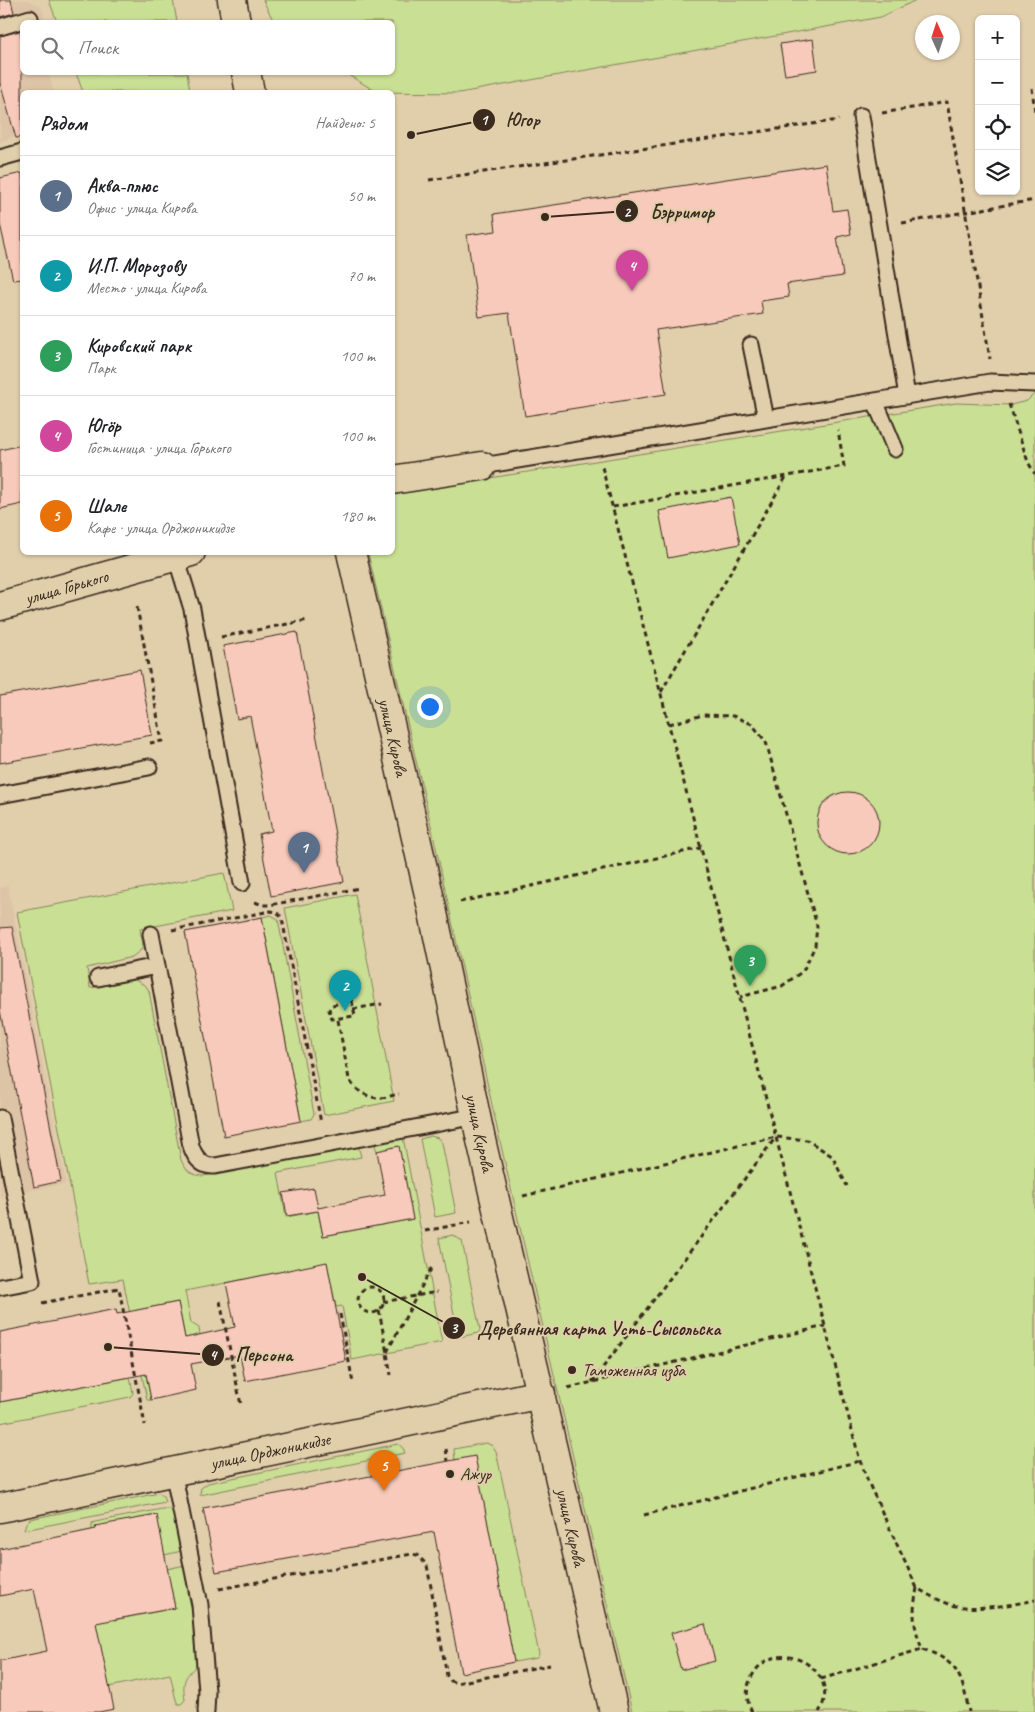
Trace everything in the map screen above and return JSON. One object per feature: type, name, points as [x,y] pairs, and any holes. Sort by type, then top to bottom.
[{"type":"street","points":[[232,0],[236,20]]},
{"type":"street","points":[[247,75],[250,90]]},
{"type":"street","points":[[395,480],[482,466]]},
{"type":"street","name":"улица Горького","points":[[0,606],[184,555]]},
{"type":"street","name":"улица Кирова","points":[[352,555],[498,1210],[554,1391],[614,1712]]},
{"type":"street","name":"улица Орджоникидзе","points":[[0,1508],[554,1391]]},
{"type":"lane","points":[[23,20],[30,18]]},
{"type":"lane","points":[[0,27],[20,21]]},
{"type":"lane","points":[[860,116],[908,396]]},
{"type":"lane","points":[[0,158],[20,153]]},
{"type":"lane","points":[[751,345],[766,419]]},
{"type":"lane","points":[[482,466],[990,382],[1035,384]]},
{"type":"lane","points":[[875,402],[895,450]]},
{"type":"lane","points":[[184,555],[192,609],[242,883]]},
{"type":"lane","points":[[0,795],[149,768]]},
{"type":"lane","points":[[151,934],[191,1146],[196,1156],[204,1164],[216,1166],[477,1116]]},
{"type":"lane","points":[[98,978],[157,966]]},
{"type":"lane","points":[[0,1118],[32,1281],[0,1287]]},
{"type":"lane","points":[[173,1471],[200,1605],[207,1691],[206,1712]]},
{"type":"path","points":[[1032,88],[1035,112]]},
{"type":"path","points":[[429,180],[946,102],[990,357],[990,382]]},
{"type":"path","points":[[879,227],[1035,200]]},
{"type":"path","points":[[1007,398],[1028,462],[1035,474]]},
{"type":"path","points":[[613,507],[844,466],[838,426]]},
{"type":"path","points":[[602,467],[860,1461],[917,1588],[931,1597],[954,1606],[989,1608],[1035,1600]]},
{"type":"path","points":[[661,692],[786,476]]},
{"type":"path","points":[[137,607],[162,741],[146,744]]},
{"type":"path","points":[[198,641],[308,620]]},
{"type":"path","points":[[669,724],[703,715],[732,716],[752,724],[766,742],[817,926],[815,946],[803,971],[782,986],[740,997]]},
{"type":"path","points":[[460,902],[701,848]]},
{"type":"path","points":[[242,883],[243,890],[252,900],[262,905],[360,888]]},
{"type":"path","points":[[270,905],[271,911]]},
{"type":"path","points":[[172,930],[271,911],[277,912],[282,918],[321,1125]]},
{"type":"path","points":[[352,1001],[354,1009],[355,1016],[338,1020],[332,1019],[329,1010],[332,1005],[352,1001]]},
{"type":"path","points":[[354,1009],[382,1004]]},
{"type":"path","points":[[338,1020],[349,1080],[352,1085],[364,1093],[378,1098],[399,1094]]},
{"type":"path","points":[[592,1382],[776,1138]]},
{"type":"path","points":[[425,1231],[498,1210],[776,1138],[807,1140],[832,1156],[847,1186]]},
{"type":"path","points":[[387,1352],[432,1267]]},
{"type":"path","points":[[379,1310],[371,1313],[363,1310],[358,1303],[361,1291],[368,1287],[376,1288],[382,1294],[383,1302],[379,1310],[392,1376]]},
{"type":"path","points":[[36,1304],[119,1288],[145,1425]]},
{"type":"path","points":[[383,1302],[437,1292]]},
{"type":"path","points":[[220,1301],[241,1405]]},
{"type":"path","points":[[340,1314],[353,1383]]},
{"type":"path","points":[[554,1391],[825,1326]]},
{"type":"path","points":[[446,1448],[448,1461]]},
{"type":"path","points":[[644,1515],[860,1461]]},
{"type":"path","points":[[215,1588],[220,1589],[412,1554],[417,1555],[427,1565],[447,1676],[451,1680],[456,1683],[550,1665]]},
{"type":"path","points":[[917,1588],[914,1604],[914,1624],[922,1649]]},
{"type":"path","points":[[821,1680],[922,1649],[938,1654],[951,1664],[963,1681],[969,1712]]},
{"type":"path","points":[[752,1712],[749,1706],[747,1689],[752,1674],[764,1662],[780,1656],[797,1657],[812,1666],[821,1680],[824,1694],[822,1708],[819,1712]]},
{"type":"shaded area","points":[[0,0],[28,0],[39,5],[44,13],[45,20],[20,20],[20,75],[50,75],[53,90],[20,90],[20,135],[0,142]]},
{"type":"shaded area","points":[[8,886],[66,1184],[0,1196],[0,888]]},
{"type":"green space","points":[[49,0],[173,0],[177,20],[56,20]]},
{"type":"green space","points":[[263,0],[916,0],[881,17],[459,93],[374,90],[348,75],[395,75],[395,20],[273,20]]},
{"type":"green space","points":[[77,75],[187,75],[190,90],[82,90]]},
{"type":"green space","points":[[1035,393],[1035,1712],[632,1712],[499,1137],[433,834],[368,555],[395,555],[395,495],[403,492],[956,403],[1011,405],[1027,401]]},
{"type":"green space","points":[[224,873],[232,911],[140,929],[143,946],[132,957],[87,968],[90,988],[135,980],[146,986],[149,991],[181,1160],[187,1170],[195,1175],[203,1176],[358,1145],[361,1157],[278,1173],[286,1217],[318,1211],[323,1236],[413,1219],[399,1147],[377,1151],[375,1146],[377,1143],[403,1137],[442,1342],[352,1360],[342,1306],[336,1307],[327,1263],[185,1291],[191,1323],[199,1328],[200,1335],[185,1338],[178,1302],[133,1311],[151,1400],[147,1400],[123,1279],[89,1284],[17,912]]},
{"type":"green space","points":[[355,894],[394,1101],[324,1115],[285,908]]},
{"type":"green space","points":[[271,915],[278,919],[314,1114],[311,1119],[301,1121],[262,917]]},
{"type":"green space","points":[[431,1136],[438,1138],[442,1143],[456,1213],[435,1217],[420,1139]]},
{"type":"green space","points":[[453,1235],[462,1241],[480,1330],[478,1333],[460,1337],[439,1238]]},
{"type":"green space","points":[[130,1377],[133,1393],[130,1397],[0,1423],[0,1402]]},
{"type":"green space","points":[[486,1443],[491,1445],[496,1451],[539,1654],[537,1658],[514,1662],[475,1457],[455,1460],[454,1449]]},
{"type":"green space","points":[[398,1444],[405,1453],[200,1495],[201,1488],[208,1483]]},
{"type":"green space","points":[[159,1493],[163,1496],[165,1502],[24,1530],[26,1523],[30,1519]]},
{"type":"green space","points":[[162,1509],[175,1509],[182,1551],[164,1555],[156,1515],[96,1527],[114,1620],[175,1608],[167,1569],[185,1565],[188,1567],[200,1663],[185,1679],[185,1700],[181,1704],[178,1704],[176,1700],[170,1674],[109,1687],[77,1533],[92,1530],[92,1523],[95,1522]]},
{"type":"building","points":[[0,0],[11,0],[14,13],[0,17]]},
{"type":"building","points":[[20,31],[22,90],[20,90],[20,137],[16,138],[0,83],[0,36]]},
{"type":"building","points":[[813,39],[817,70],[785,75],[780,44]]},
{"type":"building","points":[[826,164],[833,211],[847,209],[851,234],[837,237],[843,276],[787,284],[789,297],[761,301],[763,314],[656,330],[666,394],[525,416],[509,313],[479,317],[467,235],[496,231],[494,214]]},
{"type":"building","points":[[20,173],[20,279],[13,280],[0,224],[0,178]]},
{"type":"building","points":[[20,445],[20,504],[0,509],[0,450]]},
{"type":"building","points":[[731,497],[740,544],[668,558],[659,511]]},
{"type":"building","points":[[297,632],[344,882],[271,896],[259,834],[272,831],[250,716],[237,719],[223,646]]},
{"type":"building","points":[[140,670],[152,735],[0,763],[0,696]]},
{"type":"building","points":[[848,792],[865,797],[870,801],[874,806],[879,823],[874,840],[870,845],[865,849],[848,854],[831,849],[826,845],[822,840],[817,823],[822,806],[826,801],[831,797]]},
{"type":"building","points":[[262,917],[301,1121],[224,1136],[185,932]]},
{"type":"building","points":[[12,927],[61,1181],[34,1187],[0,1010],[0,928]]},
{"type":"building","points":[[399,1146],[413,1219],[323,1236],[318,1211],[287,1216],[283,1193],[314,1188],[318,1208],[385,1195],[377,1151]]},
{"type":"building","points":[[327,1262],[346,1361],[245,1381],[240,1355],[191,1364],[196,1390],[151,1400],[146,1374],[0,1402],[0,1332],[116,1309],[117,1314],[178,1302],[185,1338],[235,1327],[226,1283]]},
{"type":"building","points":[[475,1456],[514,1662],[461,1673],[434,1532],[216,1572],[203,1508]]},
{"type":"building","points":[[157,1515],[175,1608],[96,1623],[114,1709],[99,1712],[0,1712],[0,1661],[47,1651],[34,1589],[0,1596],[0,1549],[96,1529],[95,1526]]},
{"type":"building","points":[[705,1624],[715,1661],[681,1670],[671,1633]]},
{"type":"place","name":"Югор","points":[[411,135]]},
{"type":"place","name":"Бэрримор","points":[[545,217]]},
{"type":"place","name":"Югöр","points":[[632,291]]},
{"type":"place","name":"Аква-плюс","points":[[304,873]]},
{"type":"place","name":"Кировский парк","points":[[750,986]]},
{"type":"place","name":"И.П. Морозову","points":[[345,1011]]},
{"type":"place","name":"Деревянная карта Усть-Сысольска","points":[[362,1277]]},
{"type":"place","name":"Персона","points":[[108,1347]]},
{"type":"place","name":"Таможенная изба","points":[[572,1370]]},
{"type":"place","name":"Ажур","points":[[450,1474]]},
{"type":"place","name":"Шале","points":[[384,1491]]}]
